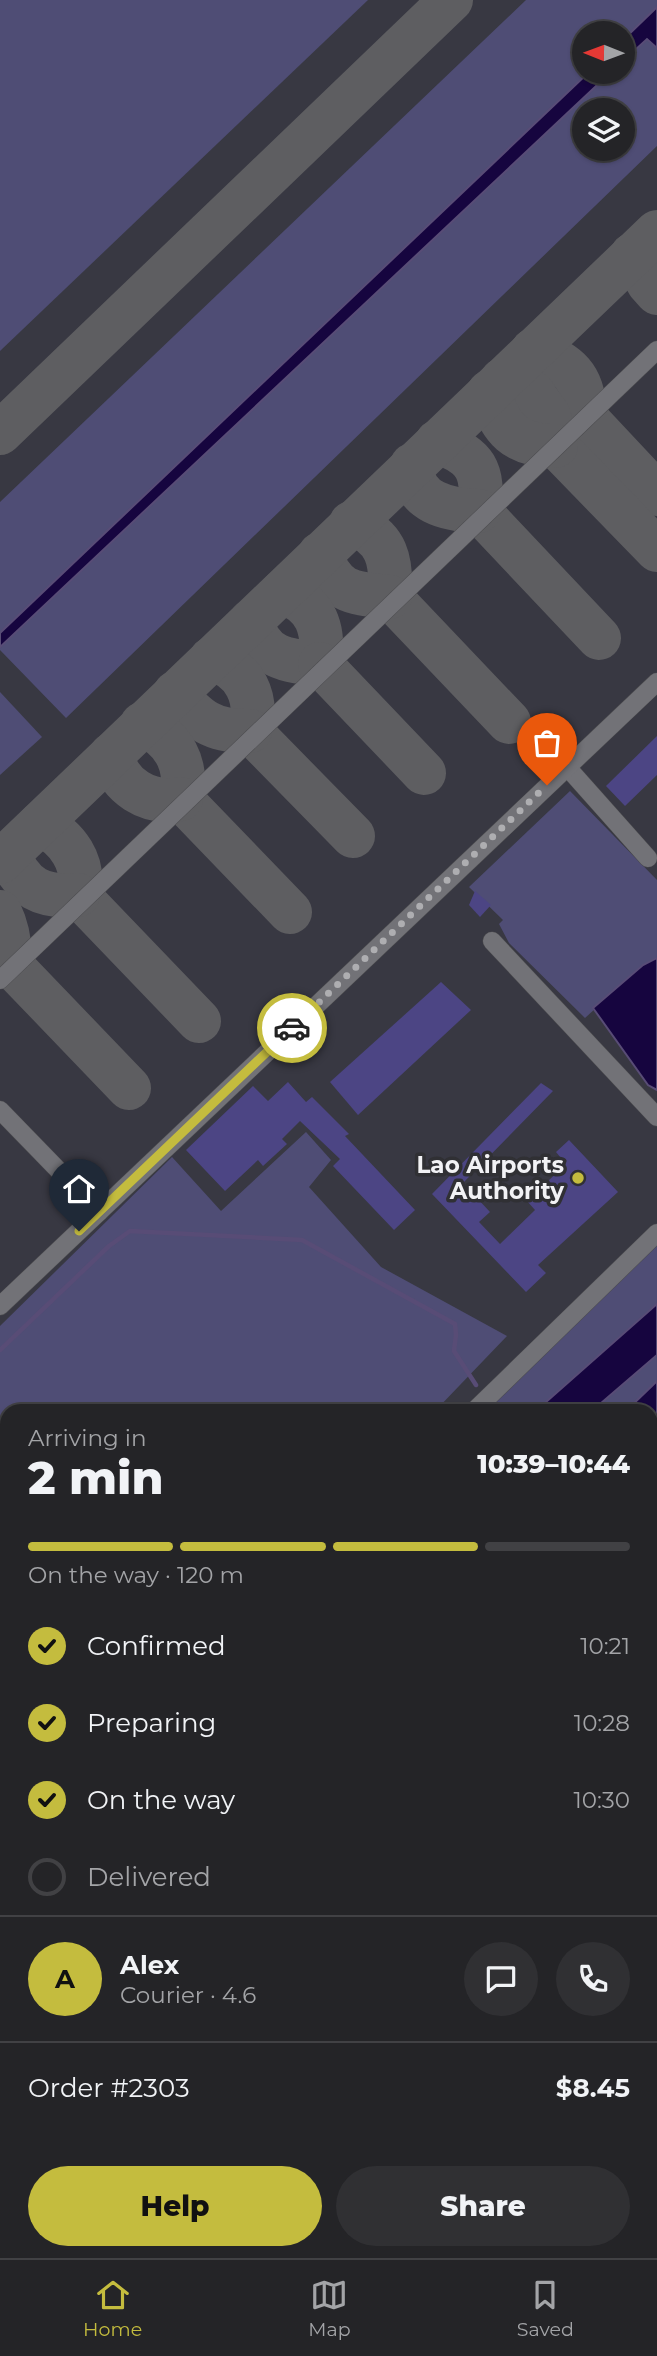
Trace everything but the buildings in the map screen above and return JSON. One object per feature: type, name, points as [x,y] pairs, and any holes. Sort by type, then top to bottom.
[{"type":"street","points":[[0,980],[657,350]]},
{"type":"street","points":[[0,1306],[657,682]]},
{"type":"street","points":[[567,766],[654,858]]},
{"type":"street","points":[[492,941],[657,1117]]},
{"type":"street","points":[[0,1110],[99,1212]]},
{"type":"street","points":[[481,1404],[657,1233]]},
{"type":"shaded area","points":[[0,0],[657,0],[657,1404],[0,1404]]},
{"type":"shaded area","points":[[0,0],[368,0],[0,351]]},
{"type":"shaded area","points":[[526,0],[657,0],[657,146],[66,718],[0,650],[0,502]]},
{"type":"shaded area","points":[[657,7],[657,48],[647,39],[635,50],[635,28]]},
{"type":"shaded area","points":[[576,84],[598,84],[583,98],[572,98],[572,109],[0,647],[0,633]]},
{"type":"shaded area","points":[[0,692],[42,737],[0,775]]},
{"type":"shaded area","points":[[570,791],[657,880],[657,958],[643,965],[585,1018],[509,943],[499,924],[503,920],[469,887]]},
{"type":"shaded area","points":[[657,958],[657,1090],[648,1085],[593,1008],[643,965]]},
{"type":"shaded area","points":[[306,1132],[331,1160],[309,1187],[381,1267],[507,1336],[442,1404],[0,1404],[0,1326],[172,1157],[221,1211]]},
{"type":"shaded area","points":[[657,1240],[657,1404],[490,1404]]},
{"type":"shaded area","points":[[657,1304],[657,1355],[600,1404],[544,1404]]},
{"type":"shaded area","points":[[657,1381],[657,1404],[633,1404]]},
{"type":"waterway","points":[[0,1350],[109,1246],[130,1231],[302,1240],[455,1324],[454,1351],[476,1385]]},
{"type":"taxiway","points":[[0,433],[451,0]]},
{"type":"taxiway","points":[[0,862],[657,232]]},
{"type":"taxiway","points":[[632,255],[657,293]]},
{"type":"taxiway","points":[[533,350],[556,360],[572,373],[582,391],[584,416],[657,494]]},
{"type":"taxiway","points":[[502,380],[515,382],[533,393],[549,416],[556,446],[657,550]]},
{"type":"taxiway","points":[[489,392],[498,416],[511,433],[530,443],[556,446]]},
{"type":"taxiway","points":[[437,442],[461,453],[475,466],[480,485],[479,511],[599,638]]},
{"type":"taxiway","points":[[412,465],[418,488],[425,496],[444,506],[479,511]]},
{"type":"taxiway","points":[[351,523],[373,535],[385,552],[390,572],[390,597],[509,722]]},
{"type":"taxiway","points":[[320,554],[332,577],[346,589],[390,597]]},
{"type":"taxiway","points":[[251,621],[262,643],[276,655],[320,664],[321,640],[316,619],[303,603],[282,592]]},
{"type":"taxiway","points":[[211,659],[233,669],[247,686],[252,707],[250,731],[353,836]]},
{"type":"taxiway","points":[[320,664],[424,773]]},
{"type":"taxiway","points":[[175,693],[199,717],[216,727],[250,731]]},
{"type":"taxiway","points":[[142,724],[163,737],[176,754],[183,774],[181,799],[290,912]]},
{"type":"taxiway","points":[[111,755],[121,776],[136,791],[157,799],[181,799]]},
{"type":"taxiway","points":[[40,824],[59,836],[72,852],[80,872],[78,895],[199,1021]]},
{"type":"taxiway","points":[[8,854],[20,875],[35,888],[54,895],[78,895]]},
{"type":"taxiway","points":[[0,912],[8,937],[9,963],[129,1088]]},
{"type":"way so far","points":[[292,1028],[547,785]]},
{"type":"place","name":"Lao Airports Authority","points":[[578,1178]]},
{"type":"route","points":[[79,1231],[292,1028]]}]
